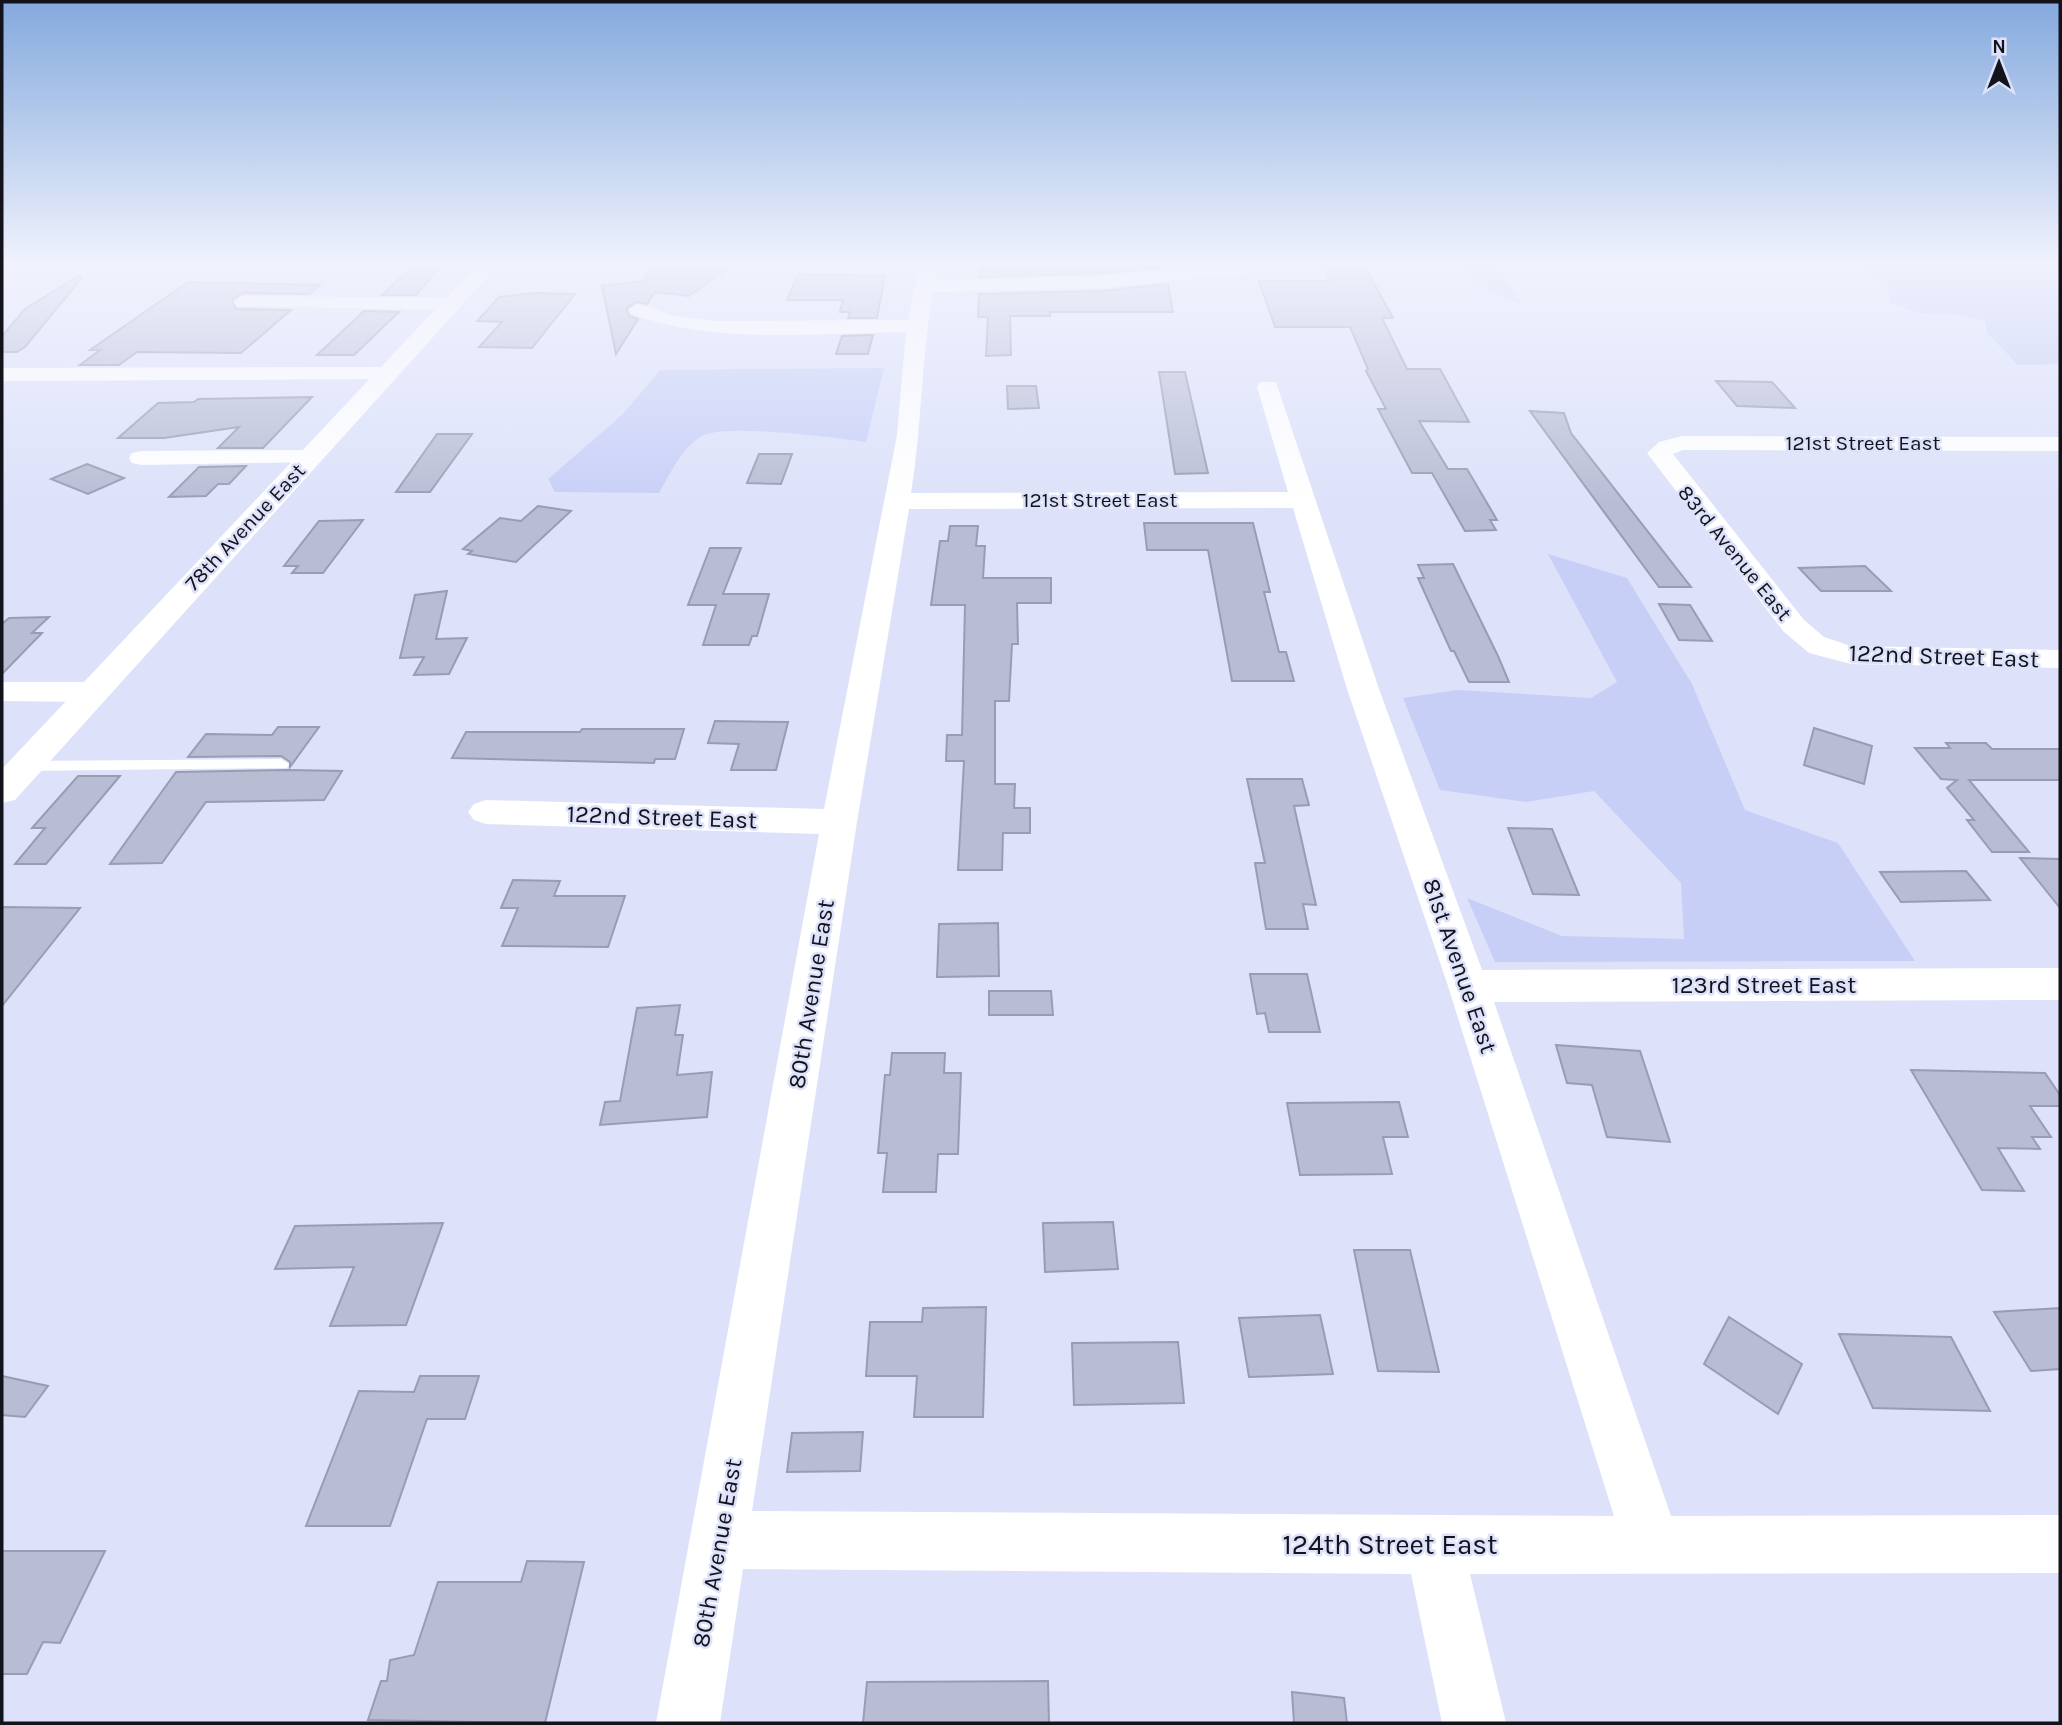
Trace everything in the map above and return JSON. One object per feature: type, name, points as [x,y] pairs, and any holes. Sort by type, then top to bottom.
[{"type":"street","name":"78th Avenue East","points":[[2,791],[414,344]]},
{"type":"street","name":"80th Avenue East","points":[[688,1723],[839,822],[909,435],[915,344]]},
{"type":"street","points":[[2,375],[387,374]]},
{"type":"street","name":"81st Avenue East","points":[[1268,387],[1363,689],[1468,986],[1652,1545]]},
{"type":"street","name":"121st Street East","points":[[1667,447],[1682,443],[2060,444]]},
{"type":"street","name":"83rd Avenue East","points":[[1667,447],[1661,450],[1660,457],[1694,501],[1794,626],[1813,645],[1827,651]]},
{"type":"street","points":[[141,458],[309,457]]},
{"type":"street","name":"121st Street East","points":[[897,501],[1303,500]]},
{"type":"street","name":"122nd Street East","points":[[1827,651],[1851,655],[2060,659]]},
{"type":"street","points":[[2,692],[93,692]]},
{"type":"street","name":"122nd Street East","points":[[486,812],[839,822]]},
{"type":"street","name":"123rd Street East","points":[[1468,986],[2060,984]]},
{"type":"street","name":"124th Street East","points":[[720,1540],[1434,1545],[2060,1544]]},
{"type":"street","points":[[1434,1545],[1474,1723]]},
{"type":"lane","points":[[25,766],[281,764]]},
{"type":"shaded area","points":[[1998,344],[2060,344],[2060,364],[2018,365]]},
{"type":"shaded area","points":[[884,368],[866,442],[780,432],[712,433],[700,437],[687,449],[676,462],[659,493],[555,492],[548,479],[623,414],[660,370]]},
{"type":"shaded area","points":[[1548,554],[1627,578],[1692,684],[1745,810],[1838,843],[1915,961],[1495,962],[1467,898],[1562,936],[1684,939],[1681,883],[1594,791],[1526,802],[1440,790],[1403,698],[1457,690],[1591,698],[1617,682]]},
{"type":"building","points":[[2,344],[27,344],[17,352],[2,352]]},
{"type":"building","points":[[98,344],[251,344],[241,353],[137,352],[119,365],[80,365],[100,350],[90,350]]},
{"type":"building","points":[[328,344],[365,344],[354,355],[317,355]]},
{"type":"building","points":[[481,344],[535,344],[532,348],[479,347]]},
{"type":"building","points":[[614,344],[622,344],[616,354]]},
{"type":"building","points":[[839,344],[870,344],[868,354],[836,354]]},
{"type":"building","points":[[987,344],[1011,344],[1011,355],[986,356]]},
{"type":"building","points":[[1358,344],[1395,344],[1407,369],[1440,369],[1469,422],[1419,421],[1448,469],[1467,469],[1497,520],[1490,520],[1496,530],[1465,531],[1432,473],[1412,473],[1378,409],[1386,409],[1366,371],[1368,369]]},
{"type":"building","points":[[1159,372],[1185,372],[1208,473],[1175,474]]},
{"type":"building","points":[[1716,381],[1772,382],[1795,408],[1737,406]]},
{"type":"building","points":[[1007,386],[1036,386],[1039,408],[1008,409]]},
{"type":"building","points":[[312,397],[263,448],[218,448],[239,427],[164,438],[118,438],[158,403],[194,402],[198,399]]},
{"type":"building","points":[[1530,411],[1564,413],[1571,433],[1691,587],[1659,587]]},
{"type":"building","points":[[437,434],[472,434],[430,492],[396,492]]},
{"type":"building","points":[[759,454],[792,454],[781,484],[747,483]]},
{"type":"building","points":[[87,464],[124,478],[88,494],[51,479]]},
{"type":"building","points":[[246,466],[229,484],[218,484],[206,496],[169,497],[199,467]]},
{"type":"building","points":[[538,506],[571,511],[516,562],[468,554],[472,551],[463,549],[500,518],[521,521]]},
{"type":"building","points":[[363,520],[323,573],[292,573],[298,566],[284,566],[319,521]]},
{"type":"building","points":[[1144,523],[1253,523],[1270,592],[1264,592],[1279,652],[1286,652],[1294,681],[1232,681],[1208,550],[1147,550]]},
{"type":"building","points":[[950,526],[978,526],[976,546],[985,546],[983,578],[1051,578],[1051,603],[1017,603],[1018,644],[1012,644],[1009,701],[995,701],[995,784],[1015,784],[1014,808],[1030,808],[1030,833],[1003,833],[1002,870],[958,870],[964,761],[946,761],[947,735],[962,735],[965,605],[931,605],[940,541],[948,541]]},
{"type":"building","points":[[710,548],[741,548],[723,594],[769,594],[757,636],[752,636],[749,645],[703,645],[716,605],[688,605]]},
{"type":"building","points":[[1453,564],[1509,682],[1469,682],[1454,651],[1451,651],[1418,578],[1424,578],[1418,565]]},
{"type":"building","points":[[1865,566],[1891,591],[1821,591],[1799,568]]},
{"type":"building","points":[[447,591],[436,639],[467,638],[449,674],[414,675],[424,657],[400,658],[415,595]]},
{"type":"building","points":[[1659,604],[1690,605],[1712,641],[1679,640]]},
{"type":"building","points":[[49,617],[32,633],[42,633],[2,674],[2,624],[9,618]]},
{"type":"building","points":[[715,721],[788,722],[776,770],[731,770],[739,744],[708,743]]},
{"type":"building","points":[[278,727],[319,727],[290,767],[290,762],[281,756],[188,757],[206,734],[272,735]]},
{"type":"building","points":[[1814,728],[1872,746],[1864,784],[1804,765]]},
{"type":"building","points":[[582,729],[684,729],[675,759],[655,759],[654,763],[452,758],[466,732],[580,732]]},
{"type":"building","points":[[1946,743],[1986,743],[1992,749],[2060,749],[2060,780],[1969,780],[2029,852],[1992,852],[1967,820],[1974,820],[1947,788],[1957,780],[1941,779],[1915,748],[1950,748]]},
{"type":"building","points":[[342,771],[324,800],[206,802],[162,863],[110,864],[176,772]]},
{"type":"building","points":[[78,776],[120,776],[46,864],[15,864],[45,828],[32,828]]},
{"type":"building","points":[[1247,779],[1302,779],[1309,805],[1294,806],[1316,905],[1303,904],[1308,929],[1266,929],[1255,863],[1265,863]]},
{"type":"building","points":[[1508,828],[1552,829],[1579,895],[1533,894]]},
{"type":"building","points":[[2020,858],[2060,859],[2060,908]]},
{"type":"building","points":[[1966,871],[1990,900],[1901,902],[1880,872]]},
{"type":"building","points":[[513,880],[560,881],[554,896],[625,896],[608,947],[502,946],[518,908],[501,908]]},
{"type":"building","points":[[2,907],[80,908],[2,1006]]},
{"type":"building","points":[[998,923],[999,976],[937,977],[939,924]]},
{"type":"building","points":[[1250,974],[1307,974],[1320,1032],[1269,1032],[1265,1013],[1257,1014]]},
{"type":"building","points":[[989,991],[1051,991],[1053,1015],[989,1015]]},
{"type":"building","points":[[680,1005],[675,1035],[683,1035],[677,1075],[712,1072],[707,1117],[600,1125],[605,1102],[620,1101],[637,1008]]},
{"type":"building","points":[[1556,1045],[1640,1051],[1670,1142],[1607,1137],[1592,1085],[1567,1083]]},
{"type":"building","points":[[892,1053],[945,1053],[944,1073],[961,1073],[958,1154],[938,1154],[936,1192],[883,1192],[887,1153],[878,1153],[885,1075],[890,1075]]},
{"type":"building","points":[[1911,1070],[2045,1073],[2060,1095],[2060,1106],[2030,1106],[2051,1137],[2032,1137],[2040,1149],[1998,1148],[2024,1191],[1982,1190]]},
{"type":"building","points":[[1399,1102],[1408,1137],[1383,1137],[1392,1174],[1300,1175],[1287,1103]]},
{"type":"building","points":[[1113,1222],[1118,1269],[1045,1272],[1043,1223]]},
{"type":"building","points":[[443,1223],[406,1325],[330,1326],[354,1267],[275,1269],[295,1226]]},
{"type":"building","points":[[1354,1250],[1410,1250],[1439,1372],[1378,1371]]},
{"type":"building","points":[[986,1307],[983,1417],[914,1417],[917,1376],[866,1376],[870,1322],[922,1322],[923,1308]]},
{"type":"building","points":[[2060,1308],[2060,1369],[2031,1371],[1994,1312]]},
{"type":"building","points":[[1320,1315],[1333,1374],[1249,1377],[1239,1318]]},
{"type":"building","points":[[1729,1317],[1802,1364],[1778,1414],[1704,1364]]},
{"type":"building","points":[[1839,1334],[1951,1337],[1990,1411],[1873,1408]]},
{"type":"building","points":[[1178,1342],[1184,1403],[1074,1405],[1072,1343]]},
{"type":"building","points":[[2,1376],[48,1386],[25,1417],[2,1415]]},
{"type":"building","points":[[420,1376],[479,1376],[465,1419],[427,1419],[390,1526],[306,1526],[359,1391],[414,1392]]},
{"type":"building","points":[[863,1432],[860,1471],[787,1472],[792,1433]]},
{"type":"building","points":[[2,1551],[105,1551],[60,1643],[43,1642],[27,1674],[2,1674]]},
{"type":"building","points":[[527,1561],[584,1562],[545,1723],[368,1720],[381,1681],[387,1681],[390,1660],[414,1655],[438,1582],[521,1582]]},
{"type":"building","points":[[1048,1681],[1049,1723],[863,1723],[867,1682]]},
{"type":"building","points":[[1292,1692],[1344,1698],[1347,1723],[1294,1723]]}]
